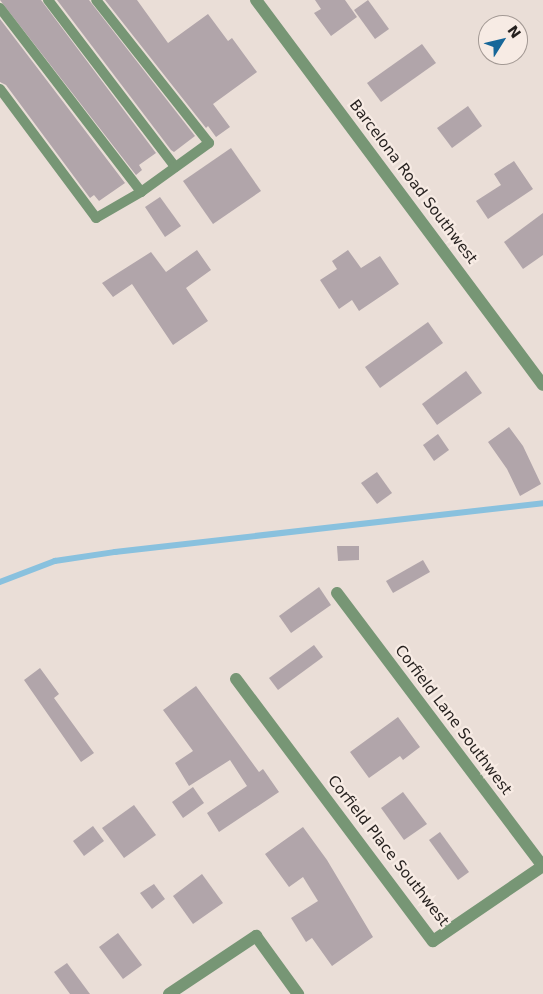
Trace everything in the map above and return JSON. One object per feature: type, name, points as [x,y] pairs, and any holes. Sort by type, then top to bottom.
[{"type":"street","name":"Barcelona Road Southwest","points":[[256,0],[543,385]]},
{"type":"street","name":"Corfield Lane Southwest","points":[[338,593],[543,866]]},
{"type":"street","name":"Corfield Place Southwest","points":[[236,679],[433,941],[543,866]]},
{"type":"street","points":[[168,994],[256,936],[298,994]]},
{"type":"lane","points":[[48,0],[175,167]]},
{"type":"lane","points":[[0,89],[96,218],[141,192],[209,143],[96,0]]},
{"type":"lane","points":[[0,8],[141,192]]},
{"type":"building","points":[[0,0],[41,0],[156,153],[139,165],[142,170],[136,175]]},
{"type":"building","points":[[57,0],[89,0],[195,136],[174,152],[171,150]]},
{"type":"building","points":[[105,0],[137,0],[168,43],[208,14],[228,41],[232,38],[257,72],[213,104],[230,127],[216,137],[208,126],[206,128]]},
{"type":"building","points":[[315,0],[345,0],[357,17],[331,36],[314,13],[321,9]]},
{"type":"building","points":[[368,0],[389,29],[375,39],[354,10]]},
{"type":"building","points":[[0,19],[125,183],[99,201],[94,195],[90,198],[6,85],[0,82]]},
{"type":"building","points":[[422,44],[436,63],[381,102],[367,83]]},
{"type":"building","points":[[468,106],[482,126],[452,148],[437,128]]},
{"type":"building","points":[[231,148],[261,191],[213,224],[183,181]]},
{"type":"building","points":[[514,161],[533,189],[488,219],[476,201],[501,185],[494,174]]},
{"type":"building","points":[[160,197],[181,226],[165,237],[145,207]]},
{"type":"building","points":[[543,213],[543,255],[523,269],[504,242]]},
{"type":"building","points":[[197,250],[211,270],[186,288],[208,321],[173,345],[132,284],[113,297],[102,283],[151,252],[166,272]]},
{"type":"building","points":[[348,250],[361,268],[380,256],[399,284],[359,311],[352,300],[339,309],[320,280],[337,269],[332,261]]},
{"type":"building","points":[[428,322],[443,343],[380,388],[365,367]]},
{"type":"building","points":[[466,371],[482,393],[437,425],[422,404]]},
{"type":"building","points":[[509,427],[523,446],[541,484],[520,496],[507,469],[488,442]]},
{"type":"building","points":[[438,434],[449,450],[434,461],[423,445]]},
{"type":"building","points":[[377,472],[392,493],[377,504],[361,483]]},
{"type":"building","points":[[337,546],[359,546],[359,560],[338,561]]},
{"type":"building","points":[[423,560],[430,572],[393,593],[386,581]]},
{"type":"building","points":[[319,587],[331,605],[291,633],[279,616]]},
{"type":"building","points":[[314,645],[323,657],[278,690],[269,678]]},
{"type":"building","points":[[40,668],[59,694],[54,698],[94,753],[81,762],[24,680]]},
{"type":"building","points":[[196,686],[259,772],[263,769],[279,792],[219,832],[207,813],[247,786],[230,760],[189,786],[175,763],[193,751],[163,710]]},
{"type":"building","points":[[398,717],[420,747],[403,760],[400,756],[369,778],[350,752]]},
{"type":"building","points":[[193,787],[204,803],[183,818],[172,802]]},
{"type":"building","points":[[403,792],[427,824],[404,840],[381,808]]},
{"type":"building","points":[[134,805],[156,835],[124,858],[102,828]]},
{"type":"building","points":[[93,826],[104,841],[84,856],[73,841]]},
{"type":"building","points":[[303,827],[327,860],[373,937],[332,966],[312,938],[306,942],[291,918],[318,901],[303,877],[289,887],[265,854]]},
{"type":"building","points":[[440,832],[469,872],[458,880],[429,840]]},
{"type":"building","points":[[202,874],[223,903],[193,924],[173,896]]},
{"type":"building","points":[[154,884],[165,899],[152,909],[140,893]]},
{"type":"building","points":[[118,933],[142,965],[123,979],[99,947]]},
{"type":"building","points":[[67,963],[90,994],[70,994],[54,972]]},
{"type":"waterway","points":[[0,582],[55,561],[115,552],[543,503]]}]
